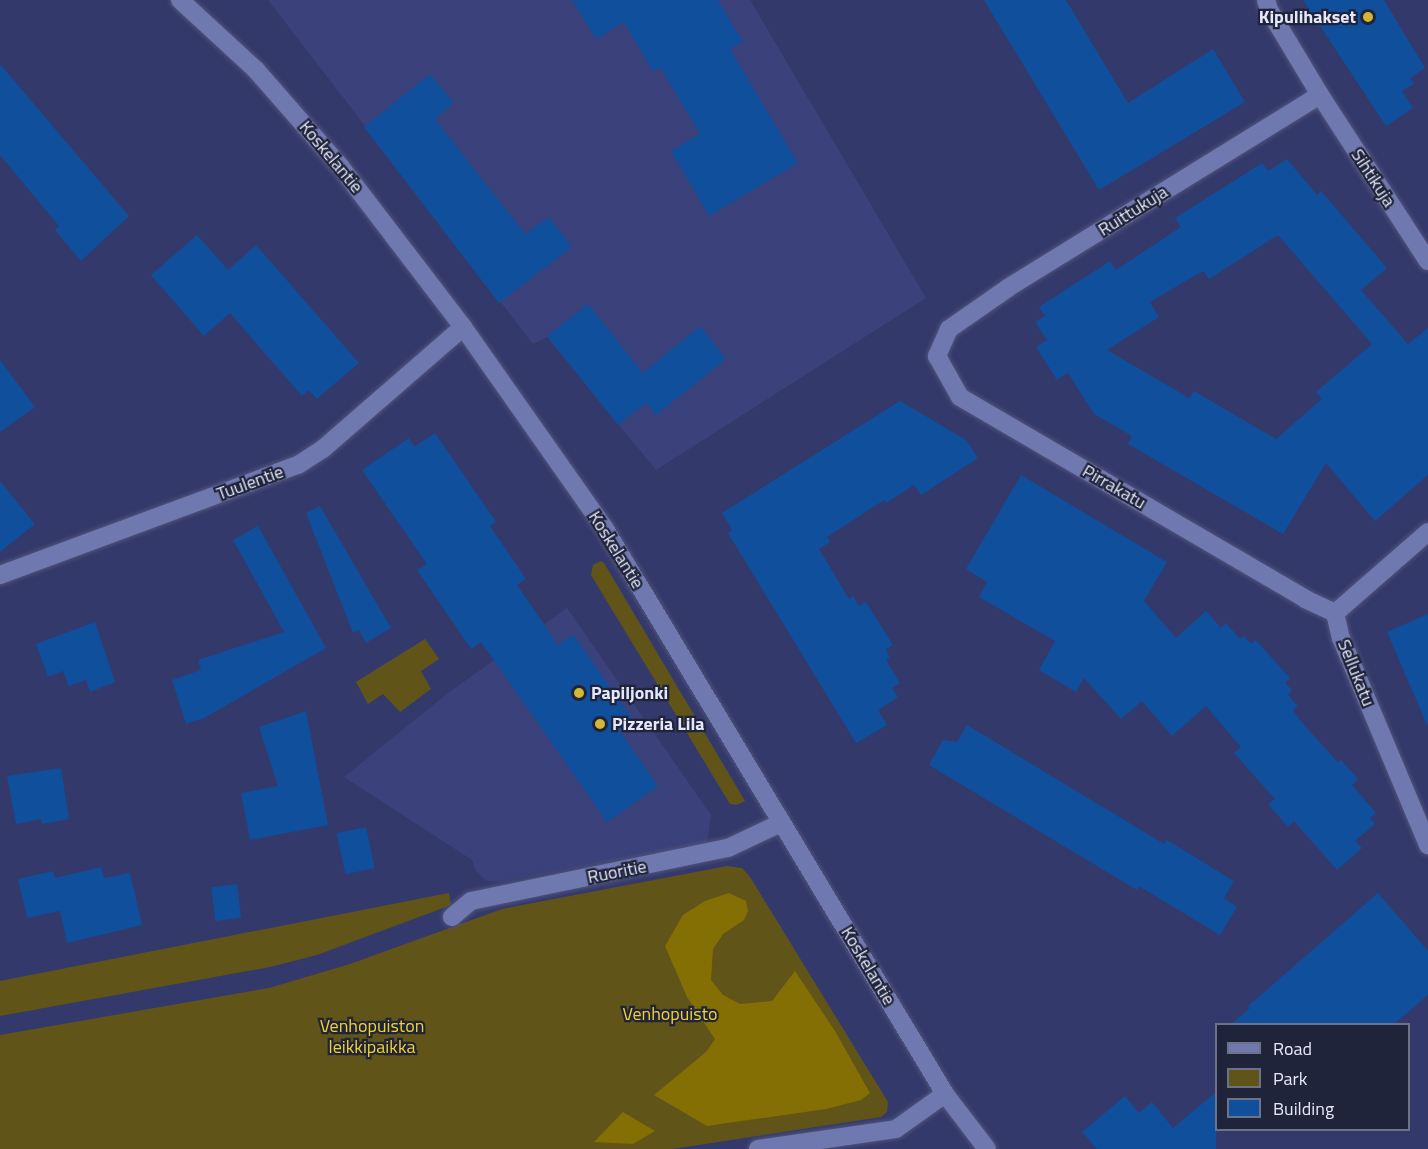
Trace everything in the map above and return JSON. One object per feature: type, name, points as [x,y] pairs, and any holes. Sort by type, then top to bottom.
[{"type":"street","name":"Koskelantie","points":[[180,0],[256,70],[340,166],[463,327],[605,529],[945,1094],[987,1149]]},
{"type":"street","name":"Sihtikuja","points":[[1266,0],[1269,10],[1320,95],[1428,261]]},
{"type":"street","name":"Ruittukuja","points":[[949,329],[1008,288],[1320,95]]},
{"type":"street","name":"Tuulentie","points":[[0,575],[298,465],[324,448],[463,327]]},
{"type":"street","name":"Pirrakatu","points":[[949,329],[937,356],[960,397],[1305,599],[1335,613]]},
{"type":"street","points":[[1335,613],[1428,532]]},
{"type":"street","name":"Sellukatu","points":[[1335,613],[1341,638],[1428,845]]},
{"type":"street","name":"Ruoritie","points":[[452,917],[471,901],[728,848],[782,823]]},
{"type":"street","points":[[758,1149],[896,1129],[945,1094]]},
{"type":"shaded area","points":[[268,0],[750,0],[926,298],[656,470],[547,337],[533,344]]},
{"type":"shaded area","points":[[567,608],[711,815],[707,843],[502,882],[487,881],[476,871],[472,860],[344,777],[448,693]]},
{"type":"shaded area","points":[[729,893],[746,901],[748,911],[744,920],[723,934],[713,949],[711,980],[723,995],[740,1004],[772,1001],[795,971],[835,1031],[870,1093],[861,1100],[826,1109],[707,1126],[654,1095],[706,1052],[715,1039],[687,997],[665,946],[683,915],[705,901]]},
{"type":"shaded area","points":[[623,1112],[655,1131],[633,1144],[594,1142]]},
{"type":"green space","points":[[601,561],[745,801],[737,805],[730,804],[591,575],[593,565]]},
{"type":"green space","points":[[425,639],[439,659],[421,671],[431,689],[400,712],[383,694],[368,704],[356,682]]},
{"type":"green space","name":"Venhopuisto","points":[[727,866],[742,868],[750,877],[888,1102],[887,1112],[881,1117],[672,1149],[0,1149],[0,1035],[269,988],[350,964],[502,909]]},
{"type":"green space","points":[[449,893],[451,905],[317,955],[270,967],[0,1016],[0,981]]},
{"type":"building","points":[[572,0],[718,0],[743,42],[730,49],[798,163],[709,216],[671,151],[700,134],[660,67],[653,72],[624,22],[596,39]]},
{"type":"building","points":[[984,0],[1066,0],[1128,103],[1213,49],[1245,102],[1099,190]]},
{"type":"building","points":[[1303,0],[1384,0],[1425,68],[1410,78],[1414,84],[1402,91],[1413,108],[1386,126]]},
{"type":"building","points":[[0,64],[129,216],[81,261],[55,230],[59,226],[0,155]]},
{"type":"building","points":[[430,74],[454,103],[435,119],[525,234],[549,217],[572,247],[499,303],[364,127]]},
{"type":"building","points":[[1287,159],[1317,195],[1321,191],[1387,268],[1361,290],[1408,344],[1428,328],[1428,475],[1375,521],[1326,463],[1283,534],[1128,444],[1132,436],[1094,414],[1068,373],[1057,380],[1036,347],[1047,340],[1035,322],[1045,316],[1039,307],[1110,261],[1116,270],[1181,227],[1175,218],[1262,163],[1268,171]],"holes":[[[1278,235],[1372,344],[1316,392],[1322,399],[1276,439],[1194,391],[1189,398],[1107,350],[1159,317],[1150,302],[1203,271],[1209,279]]]},
{"type":"building","points":[[197,235],[228,270],[256,245],[359,363],[317,399],[309,390],[302,396],[230,313],[204,336],[151,275]]},
{"type":"building","points":[[588,304],[643,373],[700,326],[726,359],[656,415],[646,403],[618,425],[547,336]]},
{"type":"building","points":[[0,360],[35,407],[0,432]]},
{"type":"building","points":[[900,401],[966,440],[978,458],[921,495],[914,485],[886,503],[884,500],[827,537],[830,542],[819,549],[849,599],[853,596],[859,606],[866,602],[893,645],[886,649],[890,658],[886,660],[900,683],[892,688],[898,697],[878,710],[887,725],[856,743],[728,533],[732,530],[722,513]]},
{"type":"building","points":[[435,433],[496,522],[490,526],[526,579],[517,585],[558,645],[573,634],[633,720],[619,730],[658,786],[607,822],[481,642],[471,649],[417,570],[427,564],[362,470],[409,438],[414,447]]},
{"type":"building","points":[[1021,475],[1167,562],[1144,601],[1176,638],[1206,611],[1221,628],[1226,623],[1240,639],[1244,636],[1251,644],[1256,640],[1290,678],[1285,683],[1292,690],[1288,695],[1298,706],[1293,710],[1338,763],[1341,760],[1358,779],[1352,785],[1376,813],[1370,818],[1375,824],[1355,841],[1362,848],[1337,870],[1294,821],[1288,827],[1268,804],[1275,799],[1234,753],[1241,747],[1206,706],[1172,736],[1142,701],[1121,719],[1084,678],[1076,692],[1039,670],[1055,641],[979,597],[987,582],[966,569]]},
{"type":"building","points":[[0,481],[35,524],[0,552]]},
{"type":"building","points":[[320,506],[391,628],[366,643],[359,630],[353,633],[306,513]]},
{"type":"building","points":[[258,526],[326,648],[204,718],[186,724],[172,680],[201,670],[198,660],[284,632],[233,540]]},
{"type":"building","points":[[1428,614],[1428,727],[1387,632]]},
{"type":"building","points":[[95,622],[115,682],[90,692],[86,680],[69,686],[63,671],[48,677],[36,644]]},
{"type":"building","points":[[306,711],[328,825],[250,840],[241,793],[278,786],[259,727]]},
{"type":"building","points":[[967,725],[1164,844],[1167,840],[1234,881],[1224,898],[1237,907],[1220,935],[1139,886],[1137,890],[929,765],[943,740],[957,742]]},
{"type":"building","points":[[61,768],[69,819],[42,824],[41,819],[16,824],[7,776]]},
{"type":"building","points":[[366,827],[375,868],[345,874],[337,833]]},
{"type":"building","points":[[101,867],[104,878],[130,873],[142,925],[67,943],[60,911],[27,918],[18,879],[53,871],[55,878]]},
{"type":"building","points":[[237,884],[241,918],[215,921],[211,887]]},
{"type":"building","points":[[1378,893],[1428,951],[1428,995],[1395,1023],[1232,1023],[1250,1008],[1248,1006]]},
{"type":"building","points":[[1215,1093],[1216,1149],[1097,1149],[1082,1132],[1125,1096],[1139,1113],[1152,1102],[1173,1128]]},
{"type":"place","name":"Kipulihakset","points":[[1368,17]]},
{"type":"place","name":"Papiljonki","points":[[579,693]]},
{"type":"place","name":"Pizzeria Lila","points":[[600,724]]},
{"type":"park label","name":"Venhopuiston leikkipaikka","points":[[372,1037]]}]
